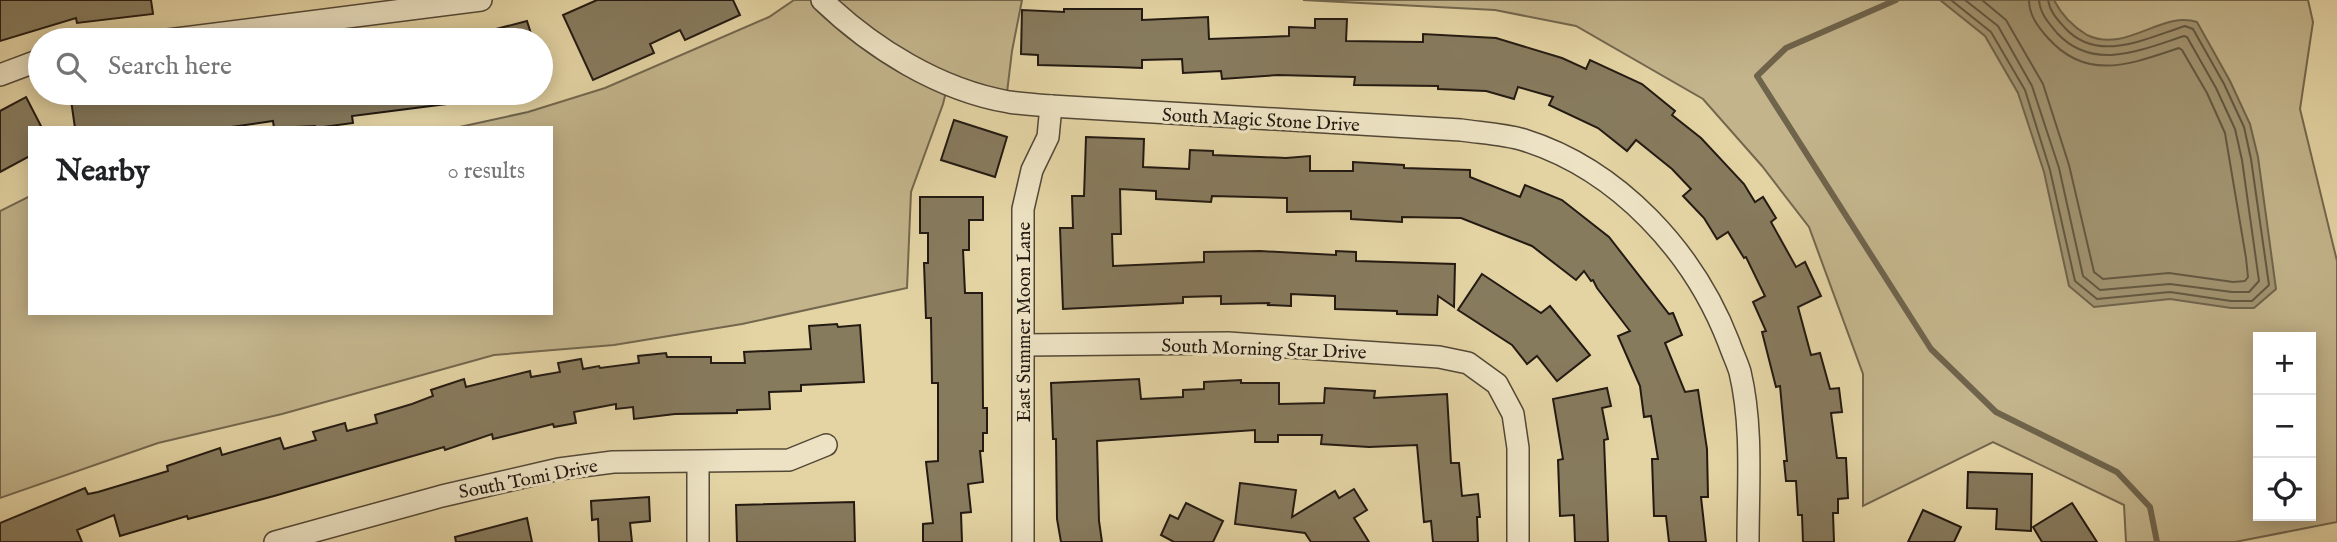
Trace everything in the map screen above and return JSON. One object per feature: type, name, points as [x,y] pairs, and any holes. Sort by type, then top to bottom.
[{"type":"street","points":[[262,28],[481,0]]},
{"type":"street","name":"South Magic Stone Drive","points":[[822,0],[842,19],[906,65],[948,83],[1006,102],[1461,130],[1524,140],[1584,167],[1637,206],[1686,260],[1719,318],[1740,372],[1748,428],[1748,542]]},
{"type":"street","points":[[0,75],[28,64]]},
{"type":"street","name":"East Summer Moon Lane","points":[[1023,542],[1023,209],[1032,170],[1048,138],[1051,106]]},
{"type":"street","name":"South Morning Star Drive","points":[[1024,345],[1228,343],[1439,357],[1468,363],[1497,384],[1513,414],[1518,448],[1518,542]]},
{"type":"street","name":"South Tomi Drive","points":[[275,542],[442,496],[559,469],[613,462],[789,460],[826,444]]},
{"type":"street","points":[[698,463],[698,542]]},
{"type":"shaded area","points":[[794,0],[1022,0],[1006,101],[948,84],[911,192],[907,288],[742,324],[614,345],[494,355],[282,414],[158,443],[0,498],[0,211],[28,197],[28,315],[553,315],[553,126],[464,126],[528,112],[605,88],[769,17]]},
{"type":"shaded area","points":[[1303,0],[2308,0],[2313,22],[2300,109],[2337,261],[2337,522],[2235,542],[2126,542],[2124,505],[1993,442],[1863,506],[1863,374],[1809,227],[1762,166],[1703,99],[1576,26],[1495,10]]},
{"type":"water","points":[[1940,0],[2054,0],[2064,16],[2077,28],[2087,35],[2101,39],[2130,36],[2171,22],[2197,22],[2250,124],[2258,157],[2276,289],[2254,308],[2231,308],[2170,299],[2094,307],[2069,286],[2044,172],[2018,93],[1985,36]]},
{"type":"building","points":[[0,0],[151,0],[153,14],[77,23],[76,18],[43,28],[28,28],[28,33],[0,41]]},
{"type":"building","points":[[597,0],[733,0],[740,15],[685,40],[680,30],[650,44],[654,53],[593,80],[563,15]]},
{"type":"building","points":[[1064,9],[1142,9],[1142,20],[1208,17],[1209,39],[1289,36],[1289,27],[1315,28],[1315,19],[1347,19],[1346,41],[1423,42],[1423,34],[1496,38],[1562,58],[1586,69],[1590,60],[1642,84],[1675,111],[1672,115],[1701,138],[1744,184],[1755,202],[1763,197],[1776,218],[1771,222],[1796,267],[1805,262],[1821,296],[1798,307],[1811,355],[1820,353],[1830,389],[1839,388],[1842,412],[1831,413],[1837,458],[1846,458],[1848,498],[1838,499],[1838,513],[1833,513],[1834,542],[1803,542],[1796,481],[1786,481],[1784,461],[1787,461],[1780,386],[1776,387],[1762,332],[1766,331],[1753,302],[1765,296],[1746,257],[1744,258],[1728,232],[1717,239],[1704,218],[1683,196],[1691,189],[1672,169],[1636,140],[1627,151],[1598,128],[1549,105],[1553,97],[1518,87],[1514,99],[1486,91],[1438,89],[1438,86],[1354,85],[1355,77],[1278,75],[1222,79],[1221,71],[1183,73],[1182,59],[1142,60],[1142,68],[1038,65],[1038,55],[1021,54],[1022,10],[1064,12]]},
{"type":"building","points":[[527,21],[529,28],[500,28]]},
{"type":"building","points":[[26,97],[41,126],[28,126],[28,157],[0,172],[0,111]]},
{"type":"building","points":[[72,105],[438,105],[352,116],[353,123],[331,126],[274,126],[273,121],[238,126],[75,126]]},
{"type":"building","points":[[954,120],[1007,137],[995,177],[941,160]]},
{"type":"building","points":[[1086,137],[1144,139],[1143,167],[1189,169],[1190,150],[1213,151],[1213,155],[1286,158],[1310,156],[1310,171],[1353,171],[1353,162],[1404,165],[1404,168],[1470,170],[1470,177],[1520,197],[1525,185],[1562,200],[1609,237],[1669,314],[1673,313],[1682,335],[1665,343],[1685,392],[1698,390],[1707,449],[1708,497],[1701,497],[1706,542],[1669,542],[1666,516],[1654,516],[1652,459],[1658,459],[1651,416],[1644,417],[1640,386],[1618,336],[1630,331],[1584,271],[1576,280],[1532,246],[1461,218],[1402,217],[1402,222],[1351,219],[1351,211],[1287,212],[1287,198],[1212,196],[1211,202],[1156,199],[1156,191],[1120,189],[1121,234],[1112,234],[1113,266],[1204,262],[1204,252],[1260,251],[1336,255],[1336,251],[1356,252],[1356,261],[1455,264],[1454,307],[1438,296],[1437,315],[1397,314],[1397,311],[1335,309],[1335,296],[1291,294],[1291,306],[1268,305],[1269,303],[1221,304],[1221,296],[1183,297],[1183,303],[1063,309],[1060,228],[1073,228],[1072,196],[1084,196]]},
{"type":"building","points":[[920,197],[983,197],[983,220],[969,220],[969,250],[963,250],[965,293],[982,293],[983,408],[987,408],[987,433],[983,433],[983,451],[980,451],[983,482],[968,484],[971,512],[961,513],[962,542],[923,542],[923,524],[933,523],[926,462],[938,461],[938,383],[932,383],[931,318],[926,318],[924,263],[928,263],[928,233],[920,233]]},
{"type":"building","points":[[1482,274],[1541,313],[1550,306],[1590,355],[1557,381],[1537,356],[1527,364],[1512,345],[1458,310]]},
{"type":"building","points":[[837,324],[838,327],[860,325],[864,382],[801,385],[801,391],[769,392],[770,409],[634,419],[633,407],[616,409],[616,404],[574,412],[576,423],[554,427],[553,424],[493,439],[492,434],[445,450],[444,447],[274,496],[188,519],[187,516],[120,536],[114,515],[77,530],[82,542],[0,542],[0,523],[85,488],[88,494],[98,492],[168,471],[167,466],[220,448],[222,455],[280,438],[284,449],[316,440],[313,432],[345,423],[347,431],[377,423],[375,415],[433,396],[431,390],[464,379],[466,387],[530,371],[531,377],[560,372],[558,363],[581,359],[583,369],[600,368],[639,363],[638,356],[666,353],[667,357],[711,357],[711,363],[745,363],[744,352],[811,349],[809,326]]},
{"type":"building","points":[[1139,379],[1141,399],[1183,397],[1183,390],[1204,389],[1204,382],[1241,380],[1241,383],[1279,383],[1279,404],[1324,403],[1325,388],[1375,391],[1374,398],[1447,394],[1451,463],[1459,463],[1462,496],[1478,494],[1478,542],[1433,542],[1431,521],[1424,522],[1417,445],[1369,447],[1321,444],[1322,435],[1278,435],[1278,442],[1255,442],[1255,430],[1097,441],[1102,542],[1061,542],[1057,519],[1056,439],[1053,439],[1051,383]]},
{"type":"building","points":[[1607,388],[1611,406],[1602,408],[1608,439],[1604,440],[1608,542],[1575,542],[1574,515],[1560,516],[1558,460],[1563,459],[1553,399]]},
{"type":"building","points":[[1968,472],[2032,474],[2031,531],[1996,529],[1997,509],[1967,508]]},
{"type":"building","points":[[1240,483],[1296,490],[1292,517],[1335,491],[1339,498],[1354,489],[1367,510],[1354,518],[1369,542],[1311,542],[1305,533],[1235,524]]},
{"type":"building","points":[[649,497],[650,521],[630,523],[632,542],[599,542],[598,519],[592,520],[591,501]]},
{"type":"building","points":[[854,502],[855,542],[737,542],[736,505]]},
{"type":"building","points":[[1186,503],[1223,521],[1213,542],[1174,542],[1161,535],[1170,515],[1178,519]]},
{"type":"building","points":[[2072,503],[2097,542],[2042,542],[2033,527]]},
{"type":"building","points":[[1923,510],[1961,527],[1954,542],[1908,542]]},
{"type":"building","points":[[527,518],[532,542],[456,542],[455,537]]},
{"type":"waterway","points":[[1896,0],[1786,48],[1757,76],[1931,349],[1996,412],[2117,472],[2150,507],[2157,542]]}]
